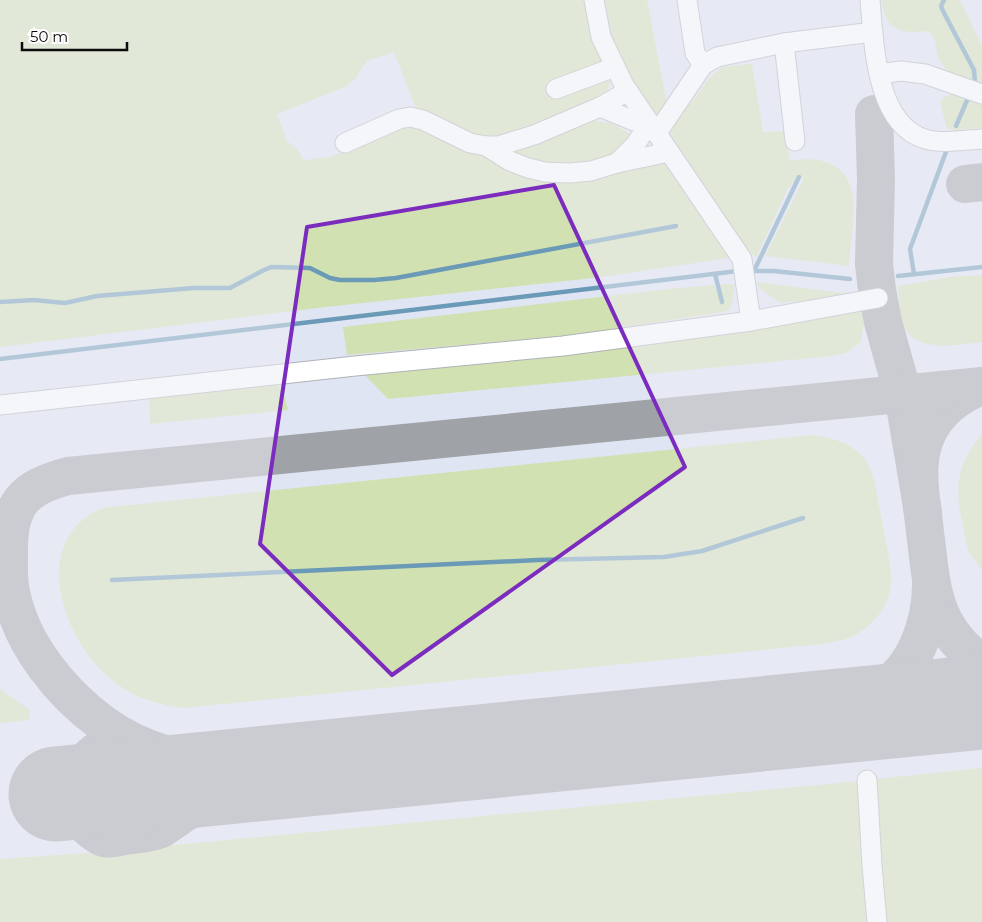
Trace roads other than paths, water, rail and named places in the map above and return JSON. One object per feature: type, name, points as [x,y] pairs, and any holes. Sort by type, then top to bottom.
[{"type":"lane","points":[[594,0],[601,37],[628,92],[742,259],[751,320]]},
{"type":"lane","points":[[687,0],[695,53],[703,65]]},
{"type":"lane","points":[[870,0],[879,74],[885,96],[897,118],[909,131],[933,141],[982,139]]},
{"type":"lane","points":[[617,163],[635,145],[703,65],[717,57],[784,43],[873,32]]},
{"type":"lane","points":[[784,43],[795,141]]},
{"type":"lane","points":[[556,89],[615,67]]},
{"type":"lane","points":[[879,74],[901,71],[926,74],[982,94]]},
{"type":"lane","points":[[345,143],[399,119],[410,117],[423,120],[470,143],[498,146],[513,142],[600,107],[628,92]]},
{"type":"lane","points":[[600,107],[634,121],[651,125]]},
{"type":"lane","points":[[486,146],[510,161],[528,168],[545,172],[570,173],[591,171],[617,163],[669,152]]},
{"type":"lane","points":[[0,405],[355,366],[555,347],[751,320],[878,298]]},
{"type":"lane","points":[[867,780],[877,922]]},
{"type":"waterway","points":[[944,0],[941,6],[974,70],[975,83]]},
{"type":"waterway","points":[[956,126],[968,98]]},
{"type":"waterway","points":[[914,274],[910,249],[947,149]]},
{"type":"waterway","points":[[754,271],[799,177]]},
{"type":"waterway","points":[[0,302],[34,300],[65,303],[97,296],[194,288],[230,288],[271,267],[310,268],[330,278],[340,280],[396,278],[676,226]]},
{"type":"waterway","points":[[898,276],[982,267]]},
{"type":"waterway","points":[[0,359],[738,271]]},
{"type":"waterway","points":[[749,271],[774,271],[850,279]]},
{"type":"waterway","points":[[715,274],[722,302]]},
{"type":"waterway","points":[[112,580],[538,560],[664,557],[702,551],[803,518]]}]
